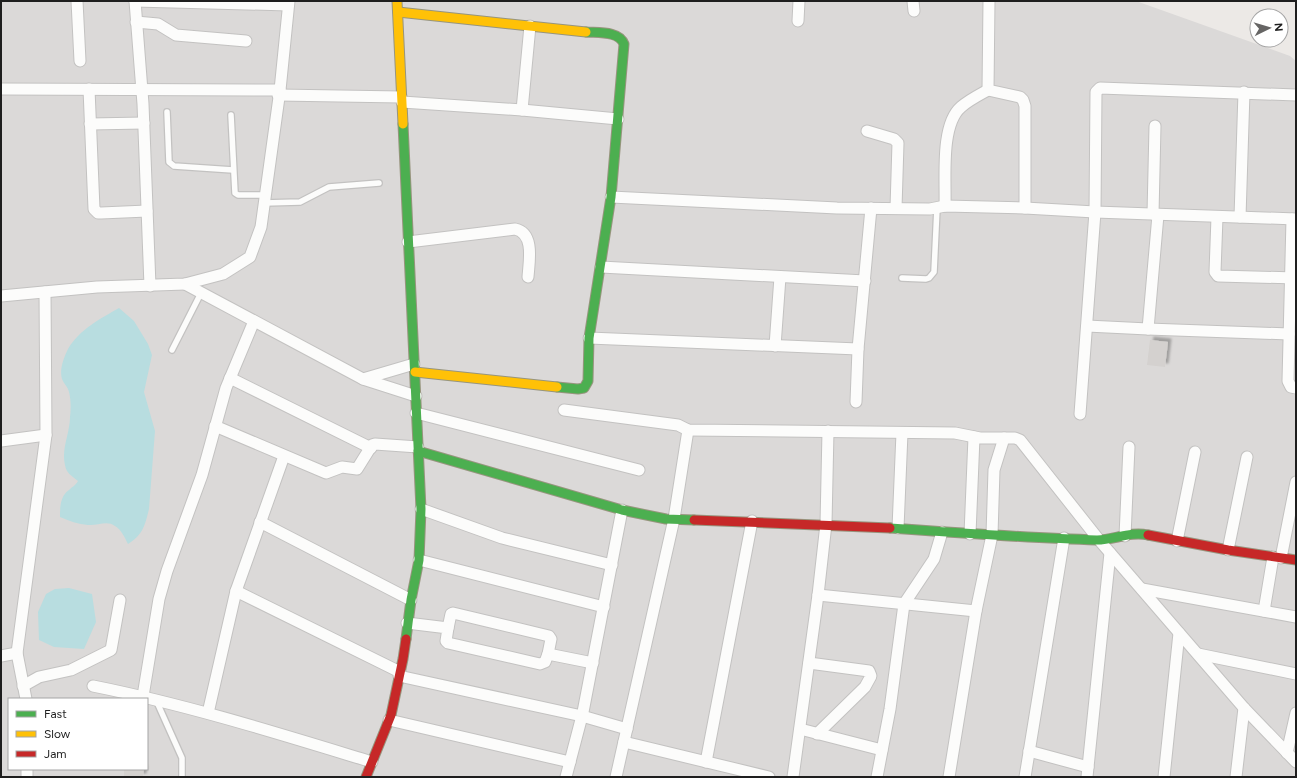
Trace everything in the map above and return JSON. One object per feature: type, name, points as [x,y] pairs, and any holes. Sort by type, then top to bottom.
[{"type":"street","points":[[77,1],[80,62]]},
{"type":"street","points":[[1,296],[97,287],[150,286],[185,284],[223,274],[250,257],[260,227],[279,92],[288,3],[135,1],[144,123],[150,286]]},
{"type":"street","points":[[366,777],[391,715],[400,674],[407,623],[419,560],[421,509],[397,1]]},
{"type":"street","points":[[798,22],[799,1]]},
{"type":"street","points":[[988,90],[989,1]]},
{"type":"street","points":[[363,379],[414,368],[581,389],[584,388],[588,381],[589,338],[611,197],[624,51],[622,39],[617,35],[398,12]]},
{"type":"street","points":[[136,22],[158,24],[176,34],[246,41]]},
{"type":"street","points":[[522,110],[530,26]]},
{"type":"street","points":[[1080,414],[1088,326],[1095,212],[1096,92],[1100,88],[1296,95]]},
{"type":"street","points":[[1,89],[279,92],[401,100],[618,119]]},
{"type":"street","points":[[89,89],[94,209],[101,213],[147,210]]},
{"type":"street","points":[[941,207],[946,146],[951,123],[960,107],[988,90],[1020,97],[1025,106],[1025,208]]},
{"type":"street","points":[[1240,217],[1244,92]]},
{"type":"street","points":[[90,124],[144,123]]},
{"type":"street","points":[[1148,329],[1156,214],[1155,126]]},
{"type":"street","points":[[867,131],[894,139],[898,143],[896,208]]},
{"type":"street","points":[[611,197],[837,208],[1025,208],[1294,219],[1288,381],[1291,387],[1296,388]]},
{"type":"street","points":[[856,402],[858,349],[871,208]]},
{"type":"street","points":[[1217,217],[1215,272],[1218,276],[1293,278]]},
{"type":"street","points":[[408,242],[515,229],[520,230],[527,237],[529,247],[528,277]]},
{"type":"street","points":[[601,267],[865,282]]},
{"type":"street","points":[[776,346],[780,277]]},
{"type":"street","points":[[185,284],[363,379],[416,396]]},
{"type":"street","points":[[26,698],[17,653],[46,434],[45,292]]},
{"type":"street","points":[[143,696],[159,599],[167,571],[202,475],[219,409],[230,378],[254,321]]},
{"type":"street","points":[[1088,326],[1289,334]]},
{"type":"street","points":[[589,338],[858,349]]},
{"type":"street","points":[[230,378],[370,448]]},
{"type":"street","points":[[564,410],[678,425],[688,430],[955,433],[974,437],[1015,438],[1020,440],[1110,553],[1244,708],[1296,762]]},
{"type":"street","points":[[416,413],[639,470]]},
{"type":"street","points":[[215,426],[284,456],[328,473],[342,467],[357,469],[372,445],[378,444],[418,449],[622,510],[674,519],[826,524],[970,534],[1099,540],[1139,533],[1228,550],[1296,560]]},
{"type":"street","points":[[616,777],[674,519],[688,430]]},
{"type":"street","points":[[792,777],[809,663],[826,524],[828,431]]},
{"type":"street","points":[[898,528],[902,433]]},
{"type":"street","points":[[1,441],[46,434]]},
{"type":"street","points":[[970,534],[974,437]]},
{"type":"street","points":[[949,777],[976,611],[992,535],[994,470],[1004,438]]},
{"type":"street","points":[[1125,536],[1129,447]]},
{"type":"street","points":[[1177,541],[1195,452]]},
{"type":"street","points":[[208,714],[236,591],[284,456]]},
{"type":"street","points":[[1228,550],[1248,457]]},
{"type":"street","points":[[1264,611],[1296,482]]},
{"type":"street","points":[[421,509],[502,538],[612,565]]},
{"type":"street","points":[[566,777],[582,716],[622,510]]},
{"type":"street","points":[[706,762],[752,521]]},
{"type":"street","points":[[260,522],[411,600]]},
{"type":"street","points":[[877,777],[890,709],[904,604],[934,559],[942,532]]},
{"type":"street","points":[[1025,777],[1064,538]]},
{"type":"street","points":[[1029,750],[1087,772],[1110,553]]},
{"type":"street","points":[[419,560],[604,607]]},
{"type":"street","points":[[1142,589],[1296,617]]},
{"type":"street","points":[[236,591],[400,674],[582,716],[627,729]]},
{"type":"street","points":[[818,595],[976,611]]},
{"type":"street","points":[[23,686],[39,677],[71,670],[111,650],[120,600]]},
{"type":"street","points":[[452,613],[549,636],[551,639],[548,654],[545,662],[542,664],[448,643],[446,641],[448,628],[452,613]]},
{"type":"street","points":[[407,623],[448,628]]},
{"type":"street","points":[[1164,777],[1179,633]]},
{"type":"street","points":[[1,656],[17,653]]},
{"type":"street","points":[[548,654],[593,663]]},
{"type":"street","points":[[1198,654],[1296,674]]},
{"type":"street","points":[[809,663],[869,671],[871,676],[865,687],[817,734]]},
{"type":"street","points":[[93,686],[143,696],[277,733],[372,762]]},
{"type":"street","points":[[1236,777],[1244,708]]},
{"type":"street","points":[[1287,753],[1296,713]]},
{"type":"street","points":[[389,720],[570,762]]},
{"type":"street","points":[[800,729],[882,750]]},
{"type":"street","points":[[624,742],[769,777]]},
{"type":"lane","points":[[167,112],[169,162],[171,164],[174,166],[233,170]]},
{"type":"lane","points":[[231,115],[234,190],[238,195],[300,202],[329,186],[379,183]]},
{"type":"lane","points":[[902,278],[926,279],[929,278],[934,272],[941,207]]},
{"type":"lane","points":[[172,350],[201,293]]},
{"type":"lane","points":[[156,700],[182,758],[182,777]]},
{"type":"shaded area","points":[[1,1],[1136,1],[1249,41],[1249,48],[1268,48],[1290,56],[1296,61],[1296,777],[1,777]]},
{"type":"water","points":[[119,308],[134,321],[148,344],[152,355],[144,392],[155,431],[149,509],[143,529],[133,541],[128,544],[121,531],[112,524],[105,523],[84,525],[60,517],[61,502],[64,495],[78,481],[67,470],[64,459],[70,423],[71,404],[68,390],[61,375],[62,364],[68,349],[84,330]]},
{"type":"water","points":[[69,588],[92,594],[96,622],[84,649],[54,647],[39,640],[38,612],[46,594],[55,589]]},
{"type":"building","points":[[1150,340],[1168,342],[1165,367],[1147,365]]},
{"type":"building","points":[[124,770],[144,770],[143,777],[124,777]]},
{"type":"traffic: fast","points":[[557,387],[578,389],[584,388],[588,381],[589,338],[611,197],[624,44],[618,37],[613,35],[586,32]]},
{"type":"traffic: fast","points":[[403,124],[421,509],[419,560],[411,600],[406,639]]},
{"type":"traffic: fast","points":[[418,451],[622,510],[666,519],[694,520]]},
{"type":"traffic: fast","points":[[890,528],[1019,537],[1097,540],[1135,534],[1148,535]]},
{"type":"traffic: slow","points":[[397,1],[403,124]]},
{"type":"traffic: slow","points":[[398,12],[586,32]]},
{"type":"traffic: slow","points":[[415,372],[557,387]]},
{"type":"traffic: jam","points":[[694,520],[890,528]]},
{"type":"traffic: jam","points":[[1148,535],[1228,550],[1296,560]]},
{"type":"traffic: jam","points":[[366,777],[391,715],[406,639]]}]
